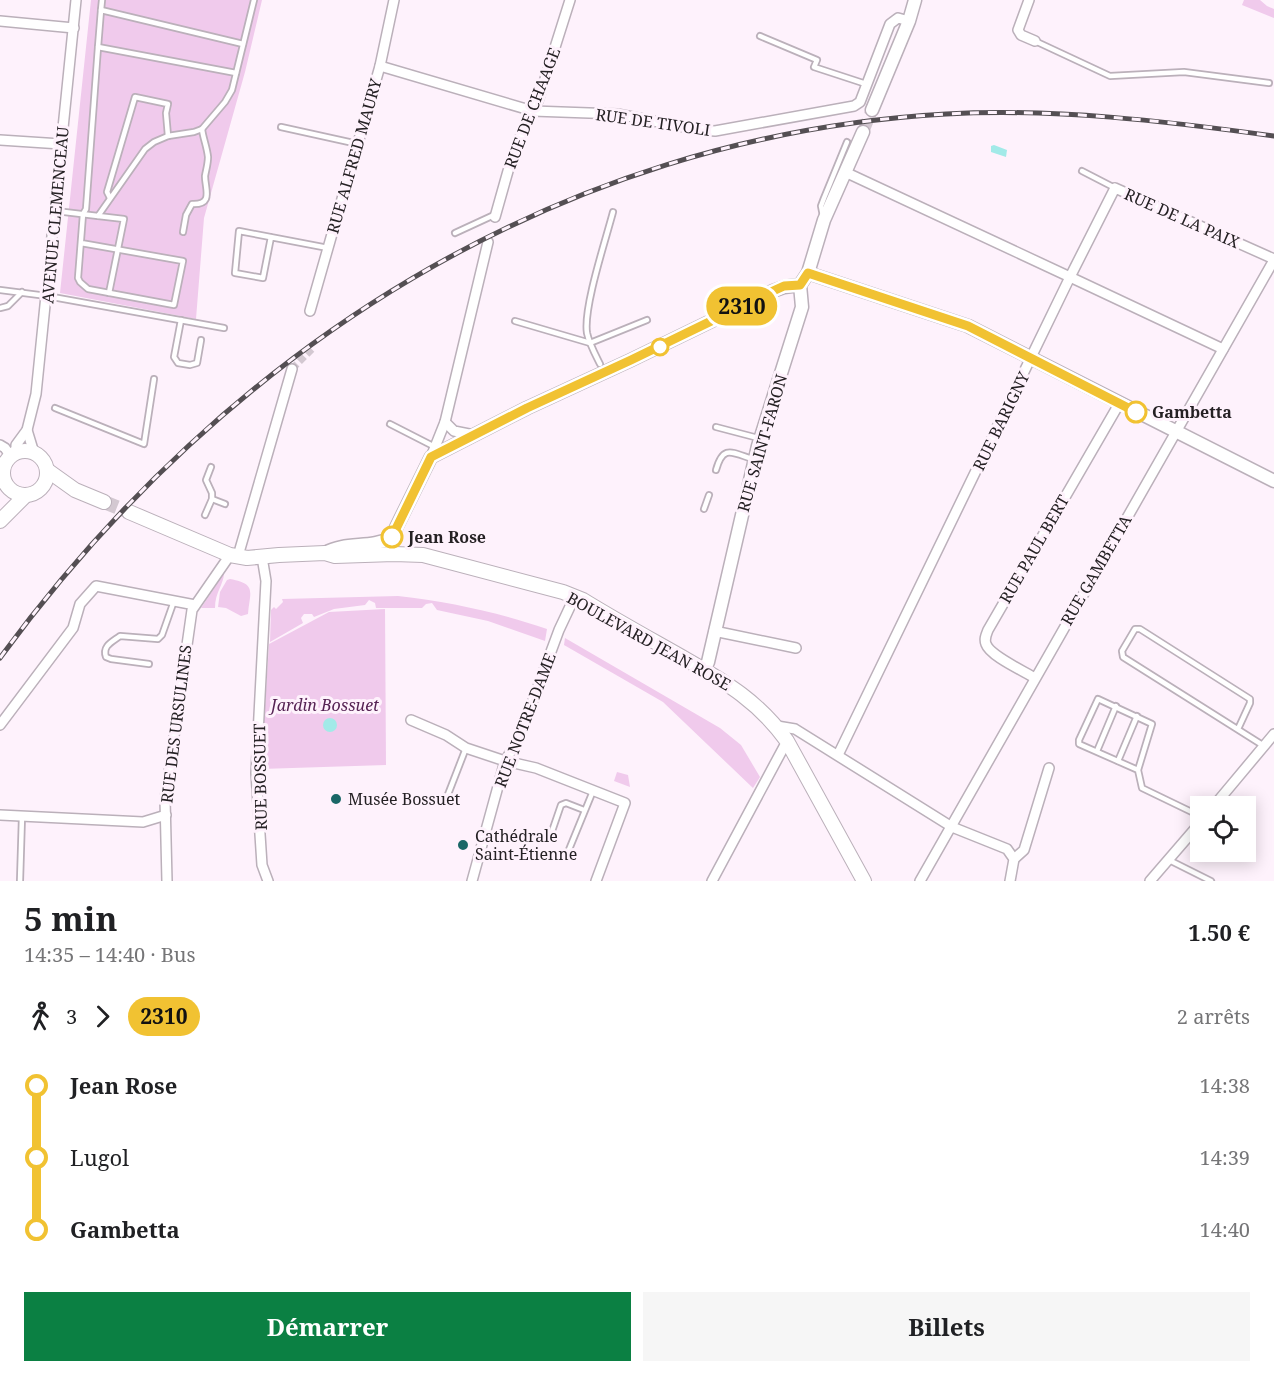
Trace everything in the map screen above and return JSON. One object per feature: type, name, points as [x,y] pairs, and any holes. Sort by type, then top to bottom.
[{"type":"main road","points":[[0,521],[31,494],[45,483],[47,470],[43,460],[34,453],[26,452],[6,461],[9,489],[14,492],[31,494],[46,490],[75,490]]},
{"type":"main road","points":[[47,470],[75,490],[104,502]]},
{"type":"main road","name":"BOULEVARD JEAN ROSE","points":[[129,512],[234,556],[247,558],[325,553],[335,556],[423,555],[442,558],[575,596],[704,670],[751,700],[777,726],[787,741],[864,881]]},
{"type":"street","name":"AVENUE CLEMENCEAU","points":[[6,461],[27,430],[36,394],[76,0]]},
{"type":"street","name":"RUE ALFRED MAURY","points":[[310,311],[380,66],[394,0]]},
{"type":"street","name":"RUE DE CHAAGE","points":[[495,216],[527,118],[533,111],[570,0]]},
{"type":"street","points":[[872,110],[909,21],[915,0]]},
{"type":"street","points":[[1029,0],[1018,30],[1021,35],[1035,41]]},
{"type":"street","name":"RUE DE TIVOLI","points":[[380,66],[533,111],[617,114],[715,131],[849,108],[860,102],[892,21],[898,18],[909,21]]},
{"type":"street","points":[[0,21],[74,28]]},
{"type":"street","points":[[433,452],[474,435],[773,291],[784,286],[800,285],[808,273],[824,220],[862,132]]},
{"type":"street","points":[[0,140],[61,144]]},
{"type":"street","points":[[845,172],[1223,349]]},
{"type":"street","name":"RUE DE LA PAIX","points":[[1070,277],[1115,188],[1274,260]]},
{"type":"street","points":[[325,553],[336,547],[380,544],[392,538],[445,422],[488,242]]},
{"type":"street","name":"RUE GAMBETTA","points":[[920,881],[1274,260]]},
{"type":"street","points":[[808,273],[950,319],[1274,481]]},
{"type":"street","name":"RUE BARIGNY","points":[[838,755],[1070,277]]},
{"type":"street","name":"RUE SAINT-FARON","points":[[704,670],[708,662],[760,439],[802,308],[800,285]]},
{"type":"street","points":[[0,725],[73,628],[81,604],[96,586],[195,605],[234,556],[292,369]]},
{"type":"street","name":"RUE PAUL BERT","points":[[1035,678],[994,654],[986,646],[987,630],[1119,404]]},
{"type":"street","points":[[445,422],[454,431],[474,435]]},
{"type":"street","points":[[27,430],[34,453]]},
{"type":"street","name":"RUE BOSSUET","points":[[262,557],[266,581],[256,774],[262,865],[268,881]]},
{"type":"street","name":"RUE NOTRE-DAME","points":[[472,881],[505,761],[519,738],[575,596]]},
{"type":"street","name":"RUE DES URSULINES","points":[[167,881],[165,799],[174,725],[192,610],[195,605]]},
{"type":"street","points":[[714,631],[796,648]]},
{"type":"street","points":[[411,720],[446,735],[466,748],[536,768],[626,803],[596,881]]},
{"type":"street","points":[[777,726],[795,729],[952,827],[1007,849],[1014,859]]},
{"type":"street","points":[[1222,796],[1274,734]]},
{"type":"street","points":[[712,881],[787,741]]},
{"type":"street","points":[[1010,881],[1014,859],[1024,850],[1049,768]]},
{"type":"street","points":[[0,815],[143,822],[166,815]]},
{"type":"street","points":[[1150,881],[1190,835]]},
{"type":"lane","points":[[81,243],[183,261],[174,305],[88,289],[78,278],[83,214],[86,209],[102,0]]},
{"type":"lane","points":[[98,216],[145,149],[168,136],[202,129],[232,90],[254,0]]},
{"type":"lane","points":[[101,10],[243,44]]},
{"type":"lane","points":[[760,36],[817,60],[814,67],[866,84]]},
{"type":"lane","points":[[1035,41],[1110,76],[1184,72],[1269,83]]},
{"type":"lane","points":[[98,47],[236,73]]},
{"type":"lane","points":[[110,198],[107,192],[135,97],[168,104],[166,113],[168,136]]},
{"type":"lane","points":[[281,127],[358,144]]},
{"type":"lane","points":[[183,232],[192,204],[205,201],[207,194],[205,175],[208,157],[202,129]]},
{"type":"lane","points":[[824,220],[821,206],[847,142]]},
{"type":"lane","points":[[1082,171],[1115,188]]},
{"type":"lane","points":[[55,211],[124,219],[109,293]]},
{"type":"lane","points":[[600,364],[587,334],[588,314],[613,212]]},
{"type":"lane","points":[[455,233],[495,216]]},
{"type":"lane","points":[[271,237],[263,278],[235,273],[238,231],[271,237],[328,248]]},
{"type":"lane","points":[[0,290],[47,296],[224,328]]},
{"type":"lane","points":[[0,308],[8,306],[22,292]]},
{"type":"lane","points":[[181,320],[174,357],[178,363],[190,365],[197,363],[201,340]]},
{"type":"lane","points":[[515,321],[590,343],[647,320]]},
{"type":"lane","points":[[55,408],[144,444],[154,379]]},
{"type":"lane","points":[[390,424],[433,452]]},
{"type":"lane","points":[[716,427],[760,439]]},
{"type":"lane","points":[[716,470],[720,456],[730,452],[755,459]]},
{"type":"lane","points":[[206,515],[212,499],[212,493],[206,480],[211,467]]},
{"type":"lane","points":[[704,509],[709,495]]},
{"type":"lane","points":[[212,499],[225,504]]},
{"type":"lane","points":[[149,664],[106,657],[104,652],[106,646],[120,636],[158,639],[162,635],[174,601]]},
{"type":"lane","points":[[1238,729],[1250,699],[1140,629],[1135,629],[1122,651],[1123,657],[1264,746]]},
{"type":"lane","points":[[1138,770],[1079,744],[1098,699],[1150,722],[1153,727],[1138,770],[1142,788],[1190,811]]},
{"type":"lane","points":[[1097,751],[1116,706]]},
{"type":"lane","points":[[1118,760],[1137,716]]},
{"type":"lane","points":[[447,797],[466,748]]},
{"type":"lane","points":[[568,852],[593,790]]},
{"type":"lane","points":[[549,840],[561,805],[566,803],[584,810]]},
{"type":"lane","points":[[20,881],[22,816]]},
{"type":"lane","points":[[1169,860],[1211,881]]},
{"type":"green space","points":[[91,0],[262,0],[245,72],[204,218],[196,319],[60,293]]},
{"type":"green space","points":[[1244,0],[1260,0],[1274,9],[1274,18],[1242,5]]},
{"type":"green space","points":[[224,573],[215,608],[201,608]]},
{"type":"green space","points":[[230,579],[248,586],[250,594],[248,614],[241,616],[226,608],[218,607],[220,592]]},
{"type":"green space","points":[[398,596],[473,608],[528,623],[547,629],[545,641],[488,621],[437,610],[432,603],[422,608],[376,608],[375,603],[369,600],[365,605],[334,609],[314,617],[312,614],[304,614],[301,618],[303,623],[270,642],[271,610],[274,607],[276,609],[283,602],[282,599]]},
{"type":"green space","name":"Jardin Bossuet","points":[[385,609],[386,765],[261,769],[269,644],[329,612]]},
{"type":"green space","points":[[565,638],[720,728],[741,745],[760,777],[753,788],[663,702],[564,645]]},
{"type":"green space","points":[[617,772],[628,775],[630,787],[614,781]]},
{"type":"water","points":[[991,146],[1007,150],[1006,157],[991,152]]},
{"type":"water","points":[[330,718],[335,720],[337,725],[335,730],[330,732],[325,730],[323,725],[325,720]]},
{"type":"tunnel","points":[[863,132],[872,110]]},
{"type":"tunnel","points":[[292,369],[313,348]]},
{"type":"tunnel","points":[[104,502],[129,512]]},
{"type":"railway","points":[[0,658],[90,547],[189,446],[296,356],[412,278],[536,214],[666,165],[803,131],[946,114],[1069,114],[1192,125],[1274,136]]},
{"type":"bus line","name":"2310","points":[[392,537],[431,457],[527,408],[773,291],[784,286],[800,285],[808,273],[968,326],[1136,412]]},
{"type":"place","name":"Gambetta","points":[[1136,412]]},
{"type":"place","name":"Jean Rose","points":[[392,537]]},
{"type":"place","name":"Musée Bossuet","points":[[336,799]]},
{"type":"place","name":"Cathédrale Saint-Étienne","points":[[463,845]]}]
